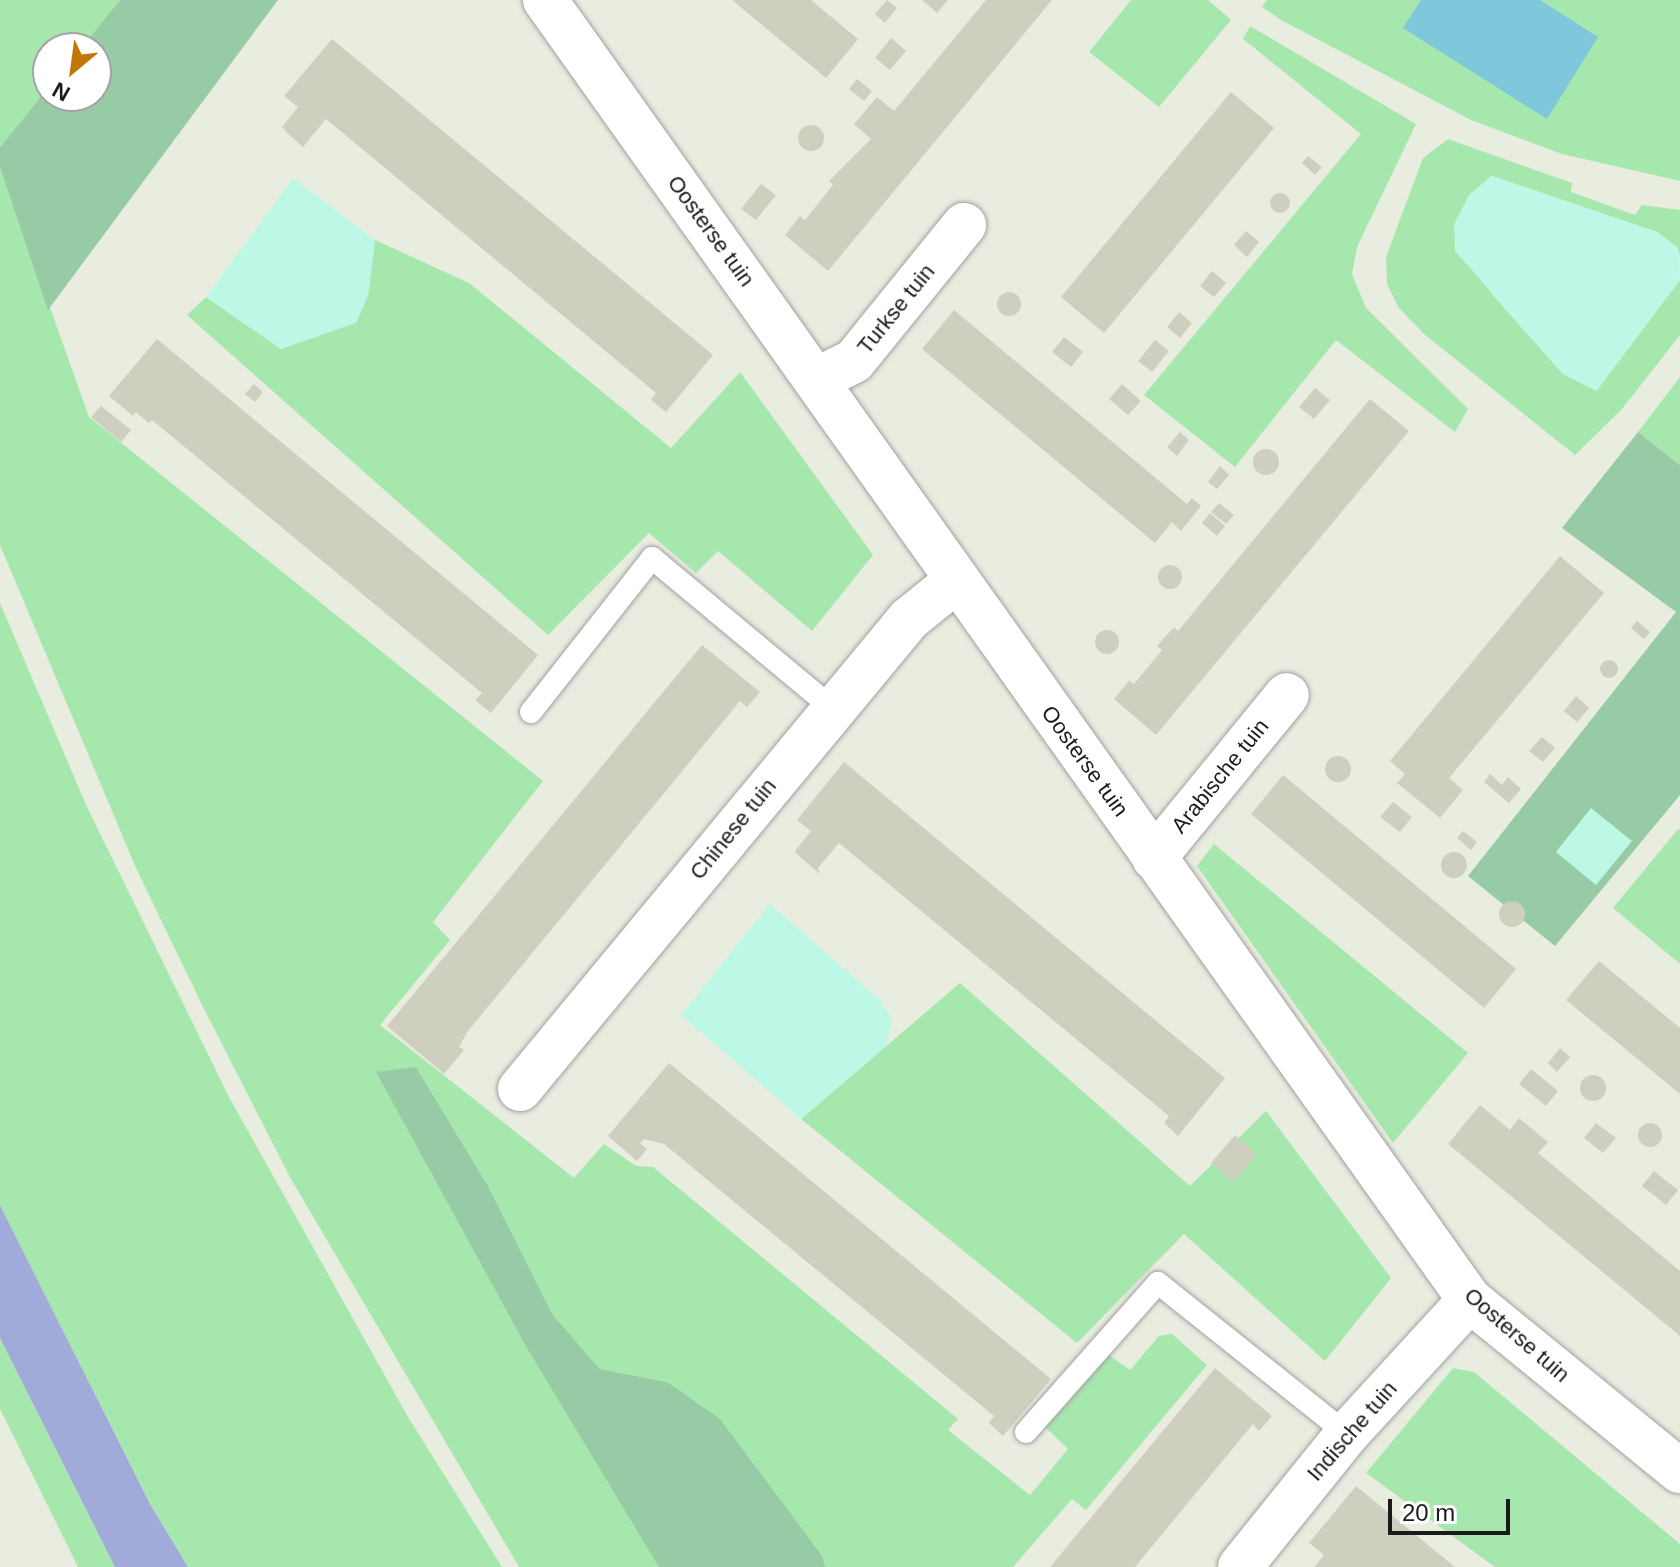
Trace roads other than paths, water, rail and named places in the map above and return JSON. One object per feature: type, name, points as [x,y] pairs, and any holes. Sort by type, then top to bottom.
[{"type":"street","name":"Oosterse tuin","points":[[545,0],[818,379],[956,581],[1470,1300],[1680,1471]]},
{"type":"street","name":"Turkse tuin","points":[[818,379],[854,361],[964,225]]},
{"type":"street","name":"Chinese tuin","points":[[520,1089],[832,708],[909,619],[956,581]]},
{"type":"street","name":"Arabische tuin","points":[[1154,858],[1287,695]]},
{"type":"street","name":"Indische tuin","points":[[1240,1567],[1347,1434],[1470,1300]]},
{"type":"lane","points":[[531,712],[652,558],[832,708]]},
{"type":"lane","points":[[1026,1432],[1158,1283],[1347,1434]]}]
